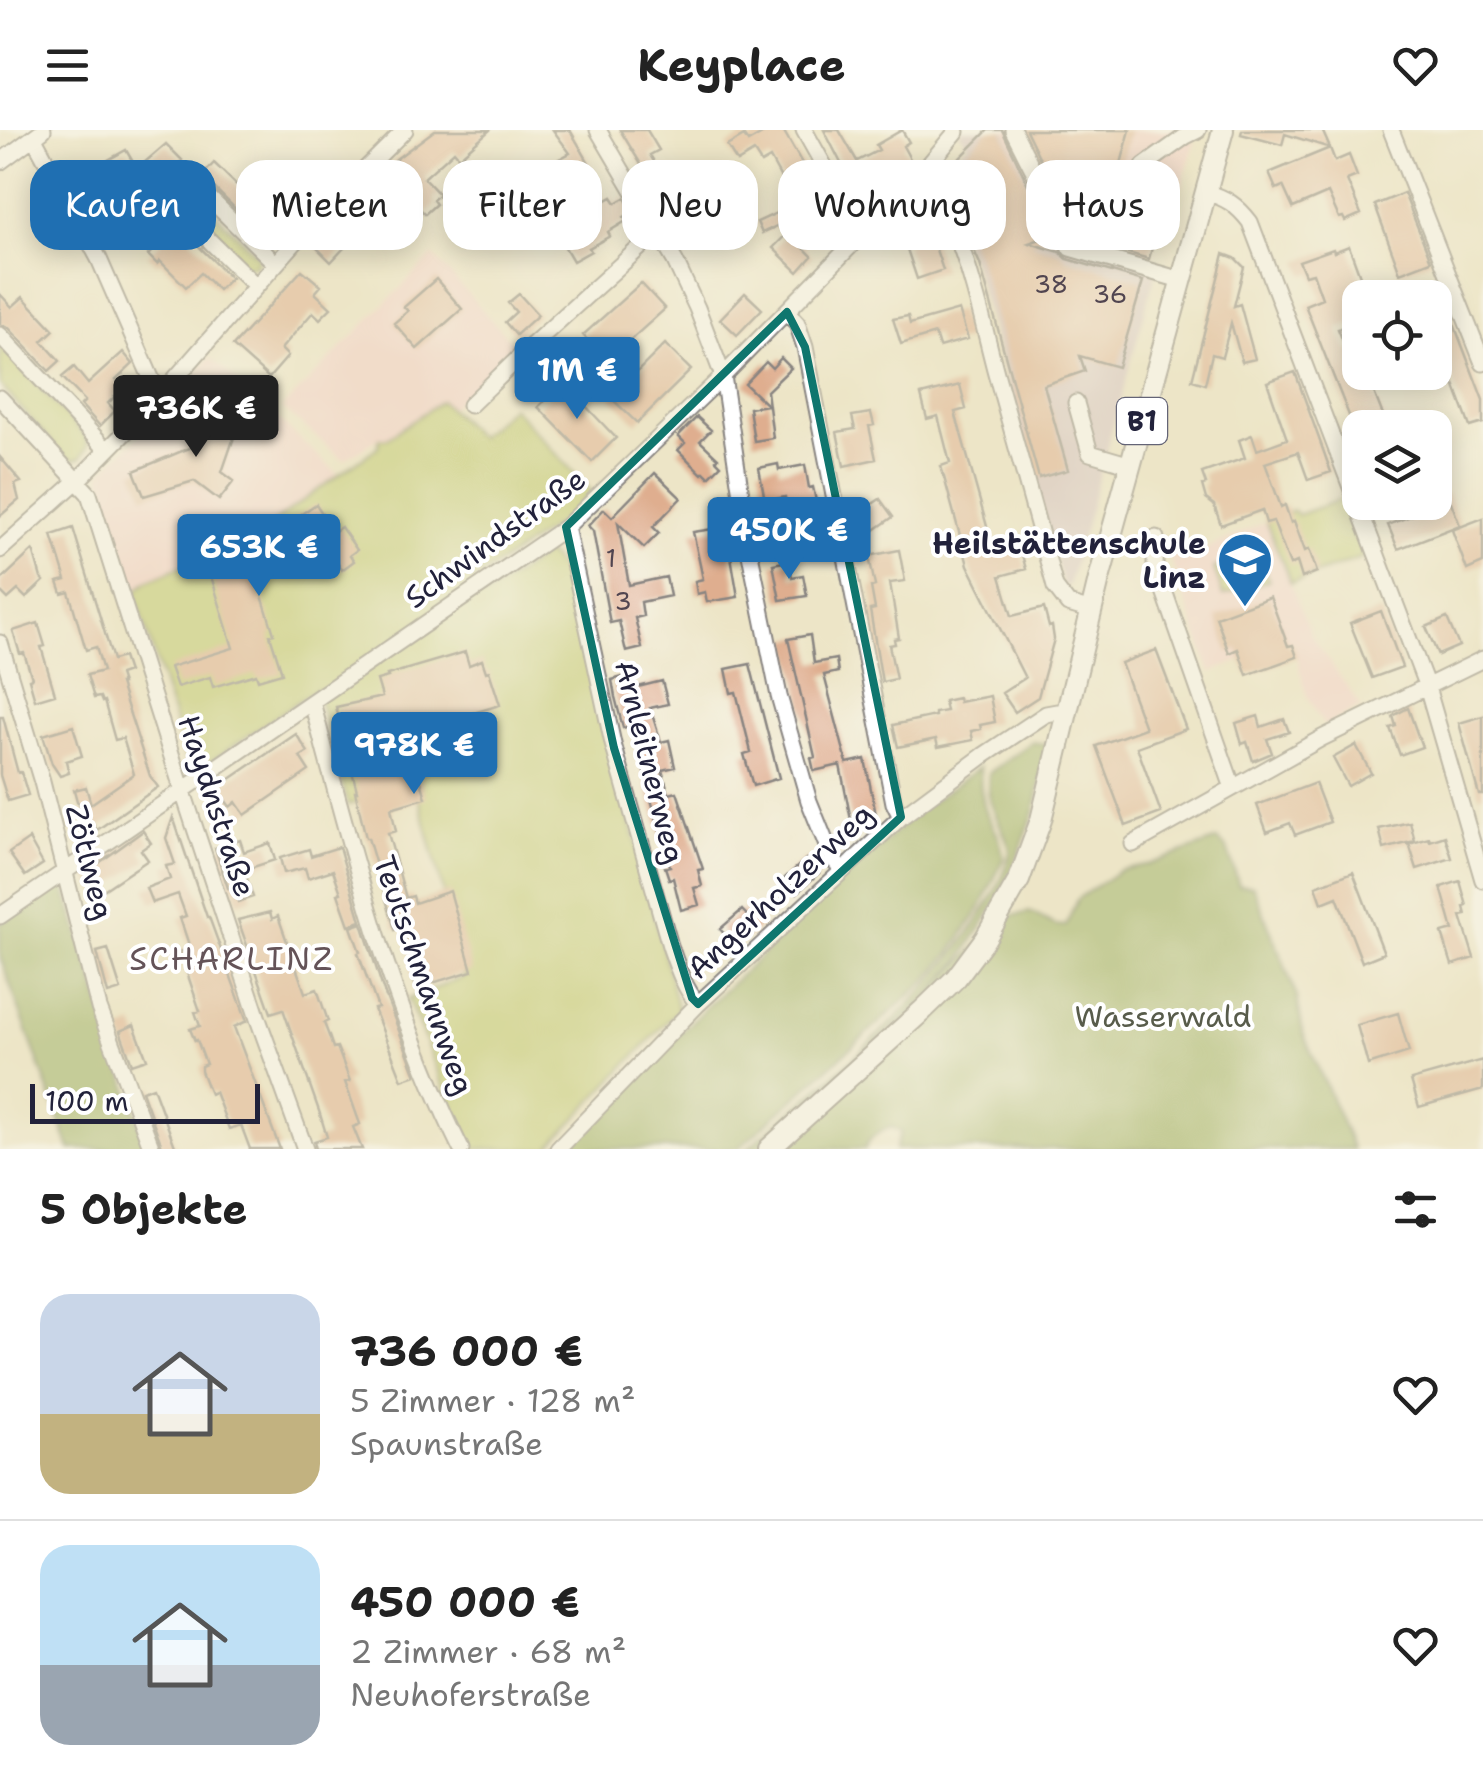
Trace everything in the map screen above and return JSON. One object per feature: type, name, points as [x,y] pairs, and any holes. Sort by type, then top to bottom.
[{"type":"main road","name":"B1","points":[[769,1149],[956,978],[1007,903],[1029,855],[1219,131]]},
{"type":"street","points":[[0,550],[162,394],[318,215],[405,130]]},
{"type":"street","points":[[598,130],[622,170]]},
{"type":"street","points":[[804,130],[821,160]]},
{"type":"street","points":[[1013,130],[1070,248],[1181,280]]},
{"type":"street","points":[[1152,160],[1198,130]]},
{"type":"street","points":[[1391,130],[1483,363]]},
{"type":"street","name":"Schwindstraße","points":[[933,160],[956,132]]},
{"type":"street","points":[[0,162],[38,134],[155,387],[162,394]]},
{"type":"street","points":[[256,286],[175,207],[170,198],[173,188],[187,181],[196,185],[276,264]]},
{"type":"street","points":[[1206,192],[1225,198],[1250,222],[1426,687],[1483,880]]},
{"type":"street","points":[[470,405],[637,250]]},
{"type":"street","points":[[670,250],[723,376],[751,561],[780,696],[809,802],[832,858],[843,870]]},
{"type":"street","name":"Schwindstraße","points":[[0,916],[566,527],[847,250]]},
{"type":"street","points":[[960,250],[1055,586],[1068,604],[1092,612]]},
{"type":"street","points":[[787,312],[797,323],[805,347],[894,803],[902,816]]},
{"type":"street","points":[[0,336],[107,450]]},
{"type":"street","name":"Haydnstraße","points":[[0,398],[89,494],[182,791],[305,1149]]},
{"type":"street","points":[[1076,403],[1090,452],[1130,465]]},
{"type":"street","name":"Arnleitnerweg","points":[[566,527],[619,765],[670,946],[680,975],[698,1004]]},
{"type":"street","points":[[1156,538],[1155,565],[1233,788]]},
{"type":"street","name":"Zötlweg","points":[[0,643],[42,782],[99,1008],[152,1149]]},
{"type":"street","points":[[1133,844],[1322,738],[1483,659]]},
{"type":"street","name":"Teutschmannweg","points":[[312,702],[355,864],[392,980],[419,1056],[460,1149]]},
{"type":"street","name":"Angerholzerweg","points":[[558,1149],[698,1004],[902,816],[1046,714],[1068,714]]},
{"type":"highlighted area","points":[[787,312],[805,347],[901,817],[698,1004],[692,998],[614,748],[566,527]]},
{"type":"shaded area","points":[[1005,130],[1179,130],[1195,143],[1180,190],[1180,160],[1026,160],[1026,170]]},
{"type":"shaded area","points":[[1005,130],[1026,170],[1026,250],[1105,250],[1158,265],[1068,587],[1063,586],[967,250],[1006,250],[1006,160],[952,160],[968,143],[959,133]]},
{"type":"shaded area","points":[[433,255],[516,347],[449,409],[440,401],[385,439],[379,438],[344,460],[282,408]]},
{"type":"shaded area","points":[[210,357],[339,475],[258,533],[147,581],[136,596],[101,473],[161,415]]},
{"type":"shaded area","name":"Heilstättenschule Linz","points":[[1266,522],[1311,635],[1361,707],[1324,726],[1307,696],[1293,642],[1211,672],[1168,552],[1171,545],[1203,550]]},
{"type":"green space","points":[[216,214],[236,234],[236,250],[252,250],[259,257],[255,266],[245,267],[216,238]]},
{"type":"green space","points":[[0,345],[85,436],[88,445],[81,458],[72,460],[63,455],[0,385]]},
{"type":"green space","points":[[441,401],[478,437],[512,407],[592,492],[563,520],[474,581],[485,596],[547,553],[571,582],[678,1010],[547,1149],[471,1149],[408,999],[465,977],[415,784],[348,805],[316,689],[191,775],[136,596],[147,581],[258,533],[379,446],[379,438],[386,439]]},
{"type":"green space","points":[[1342,499],[1342,520],[1350,520],[1364,557],[1291,583],[1266,522],[1293,511],[1297,515]]},
{"type":"green space","points":[[1259,552],[1269,580],[1223,596],[1214,568]]},
{"type":"green space","points":[[1032,742],[1045,744],[1047,751],[1034,813],[1001,896],[960,960],[927,997],[756,1149],[747,1149],[876,1037],[963,942],[998,887],[1010,850],[991,804],[989,773]]},
{"type":"green space","points":[[980,767],[985,809],[1004,858],[981,907],[927,980],[738,1149],[567,1149],[708,1005],[916,813]]},
{"type":"green space","name":"Wasserwald","points":[[1217,840],[1227,848],[1239,885],[1253,886],[1297,997],[1303,1033],[1353,1149],[895,1149],[901,1132],[891,1127],[872,1138],[865,1149],[778,1149],[1006,917],[1030,912],[1055,925],[1066,926],[1077,899],[1120,870],[1150,864]]},
{"type":"green space","points":[[58,884],[64,885],[147,1149],[70,1149],[0,957],[0,924]]},
{"type":"building","points":[[435,130],[490,130],[459,157],[454,151],[424,178],[439,194],[433,200],[436,204],[425,214],[423,160],[396,159]]},
{"type":"building","points":[[553,130],[570,130],[587,160],[560,160],[570,153]]},
{"type":"building","points":[[620,130],[647,130],[659,150],[650,155],[653,160],[638,160]]},
{"type":"building","points":[[769,130],[783,130],[800,160],[778,160],[778,173],[770,158],[761,163],[754,152],[736,160],[727,146],[744,136],[748,142]]},
{"type":"building","points":[[824,130],[839,130],[856,160],[839,160]]},
{"type":"building","points":[[902,130],[909,142],[903,146],[910,159],[859,160],[879,150],[876,145]]},
{"type":"building","points":[[988,130],[1002,130],[1026,180],[1026,250],[1053,250],[1067,259],[1143,281],[1118,367],[1080,356],[1085,371],[1044,385],[1068,470],[1039,478],[974,250],[1006,250],[1006,160],[958,160]]},
{"type":"building","points":[[1026,130],[1130,130],[1122,160],[1041,160]]},
{"type":"building","points":[[1242,130],[1322,130],[1330,148],[1285,134],[1282,145],[1241,134]]},
{"type":"building","points":[[166,144],[182,160],[147,160]]},
{"type":"building","points":[[1330,148],[1335,161],[1349,155],[1357,176],[1347,180],[1361,214],[1345,221],[1339,218],[1328,193],[1293,208],[1283,186],[1276,189],[1269,173]]},
{"type":"building","points":[[126,150],[132,160],[108,160]]},
{"type":"building","points":[[216,165],[236,184],[236,209],[216,190]]},
{"type":"building","points":[[1404,193],[1431,261],[1400,273],[1375,205]]},
{"type":"building","points":[[612,197],[616,203],[622,200],[622,223],[602,241],[602,203]]},
{"type":"building","points":[[778,212],[778,226],[762,233],[758,222]]},
{"type":"building","points":[[778,243],[778,250],[806,250],[812,256],[798,272],[773,248]]},
{"type":"building","points":[[1349,246],[1361,280],[1342,280],[1342,328],[1338,329],[1342,339],[1342,390],[1373,390],[1381,410],[1347,410],[1305,305],[1322,298],[1313,273],[1305,275],[1299,261],[1333,249],[1334,252]]},
{"type":"building","points":[[153,250],[203,250],[231,278],[218,290],[201,273],[186,287],[160,261],[157,264],[148,255]]},
{"type":"building","points":[[319,250],[342,250],[331,262]]},
{"type":"building","points":[[567,250],[591,251],[573,261]]},
{"type":"building","points":[[907,250],[936,250],[943,270],[917,279]]},
{"type":"building","points":[[1129,250],[1151,250],[1149,259],[1128,253]]},
{"type":"building","points":[[1224,254],[1244,267],[1234,306],[1240,304],[1255,359],[1242,362],[1231,323],[1222,357],[1212,354],[1205,384],[1192,380]]},
{"type":"building","points":[[302,270],[321,286],[315,293],[331,308],[320,319],[313,312],[281,349],[288,356],[269,378],[233,346]]},
{"type":"building","points":[[436,279],[462,309],[417,349],[394,323],[408,311],[404,307]]},
{"type":"building","points":[[641,283],[665,309],[607,361],[583,335]]},
{"type":"building","points":[[745,293],[762,309],[737,335],[720,319]]},
{"type":"building","points":[[0,294],[12,307],[23,297],[54,330],[42,341],[60,361],[49,371],[8,327],[0,324]]},
{"type":"building","points":[[519,294],[538,315],[516,335],[505,322],[516,312],[508,303]]},
{"type":"building","points":[[959,310],[968,339],[939,347],[935,334],[901,344],[893,319],[908,316],[910,324]]},
{"type":"building","points":[[1452,319],[1483,400],[1483,423],[1470,427],[1452,378]]},
{"type":"building","points":[[665,344],[691,370],[637,423],[611,398]]},
{"type":"building","points":[[123,352],[133,364],[116,380],[124,388],[108,403],[115,411],[100,426],[81,405],[85,401],[62,377],[74,367],[88,384]]},
{"type":"building","points":[[781,358],[791,368],[767,391],[773,438],[754,441],[749,408],[767,405],[745,384],[766,362],[772,368]]},
{"type":"building","points":[[1295,372],[1331,472],[1308,480],[1298,452],[1265,463],[1281,507],[1285,505],[1291,523],[1294,521],[1317,572],[1302,578],[1297,562],[1290,565],[1273,521],[1266,523],[1262,510],[1221,525],[1202,485],[1206,484],[1202,473],[1245,458],[1239,440],[1252,435],[1257,450],[1287,439],[1267,382]]},
{"type":"building","points":[[563,382],[616,438],[592,462],[538,407]]},
{"type":"building","points":[[960,385],[966,409],[955,412],[993,548],[1018,541],[1026,569],[1000,576],[1012,616],[1044,608],[1049,627],[1052,626],[1054,639],[1038,697],[1015,712],[1002,693],[1025,678],[968,565],[941,466],[950,463],[938,416],[927,419],[921,395]]},
{"type":"building","points":[[212,407],[241,417],[222,472],[234,481],[219,500],[194,481],[144,496],[134,471],[199,444]]},
{"type":"building","points":[[871,413],[874,425],[869,426],[876,459],[844,466],[837,432],[855,429],[852,416]]},
{"type":"building","points":[[697,417],[711,430],[700,441],[721,465],[709,477],[678,450],[685,443],[678,436]]},
{"type":"building","points":[[0,457],[21,482],[15,484],[19,500],[0,516]]},
{"type":"building","points":[[778,464],[779,470],[805,465],[818,511],[814,511],[819,539],[793,543],[785,497],[765,501],[759,468]]},
{"type":"building","points":[[655,473],[681,498],[653,527],[659,533],[644,548],[618,523],[629,585],[666,577],[670,596],[641,602],[643,616],[635,618],[642,648],[626,652],[619,621],[610,623],[593,531],[588,526],[604,509],[612,517]]},
{"type":"building","points":[[880,499],[893,517],[873,531],[860,512]]},
{"type":"building","points":[[316,504],[330,534],[341,527],[357,550],[350,555],[354,561],[342,570],[324,543],[259,586],[282,673],[258,680],[256,674],[213,687],[210,677],[177,687],[170,667],[233,648],[207,563],[249,550]]},
{"type":"building","points":[[1452,505],[1460,525],[1398,549],[1388,525],[1400,520],[1452,520]]},
{"type":"building","points":[[1483,518],[1483,563],[1467,570],[1452,530]]},
{"type":"building","points":[[726,527],[738,597],[707,602],[705,592],[697,594],[695,581],[703,579],[693,532]]},
{"type":"building","points":[[73,528],[113,660],[123,657],[128,672],[119,675],[120,684],[150,776],[158,787],[97,830],[74,790],[86,787],[91,804],[134,774],[123,738],[115,740],[104,701],[94,698],[87,675],[103,671],[96,647],[86,650],[69,592],[62,594],[58,582],[66,580],[52,535]]},
{"type":"building","points":[[33,550],[44,581],[26,598],[18,590],[8,599],[0,591],[0,581]]},
{"type":"building","points":[[899,550],[905,581],[890,583],[899,638],[889,645],[896,679],[882,682],[870,610],[875,609],[871,587],[875,586],[869,556]]},
{"type":"building","points":[[789,561],[792,577],[803,575],[807,596],[780,600],[773,564]]},
{"type":"building","points":[[1270,597],[1288,646],[1293,645],[1297,657],[1247,675],[1238,649],[1229,653],[1216,617]]},
{"type":"building","points":[[1381,611],[1402,667],[1372,678],[1350,623]]},
{"type":"building","points":[[1447,618],[1459,646],[1438,655],[1426,627]]},
{"type":"building","points":[[38,623],[55,694],[35,700],[29,679],[32,678],[13,631]]},
{"type":"building","points":[[810,635],[814,663],[836,659],[838,672],[824,675],[847,763],[865,759],[876,815],[851,820],[840,765],[814,771],[811,758],[815,757],[788,639]]},
{"type":"building","points":[[1156,650],[1186,729],[1137,747],[1161,813],[1126,826],[1096,746],[1145,728],[1121,663]]},
{"type":"building","points":[[465,652],[469,665],[482,660],[500,705],[420,729],[418,725],[391,732],[387,717],[361,723],[372,769],[406,758],[411,774],[418,771],[426,798],[391,808],[396,831],[388,833],[406,898],[413,896],[415,903],[450,891],[472,971],[416,988],[402,928],[395,930],[366,838],[336,707],[382,697],[377,680],[387,675]]},
{"type":"building","points":[[750,664],[779,778],[753,786],[744,754],[751,752],[726,669]]},
{"type":"building","points":[[626,676],[630,689],[662,681],[668,704],[650,708],[661,742],[669,740],[675,767],[662,770],[669,794],[677,792],[703,869],[698,870],[702,886],[694,888],[699,905],[681,910],[673,878],[669,879],[665,867],[670,866],[633,725],[623,728],[615,697],[612,680]]},
{"type":"building","points":[[990,696],[995,722],[971,731],[973,740],[938,747],[936,739],[898,747],[893,725],[946,711],[944,701]]},
{"type":"building","points":[[1408,708],[1422,747],[1400,755],[1390,728],[1396,726],[1393,716]]},
{"type":"building","points":[[1258,716],[1261,727],[1284,719],[1289,732],[1267,739],[1272,753],[1253,761],[1247,742],[1242,744],[1236,723]]},
{"type":"building","points":[[1483,716],[1483,795],[1479,795],[1459,723]]},
{"type":"building","points":[[0,717],[28,795],[8,801],[0,775]]},
{"type":"building","points":[[73,726],[82,756],[66,761],[69,773],[60,776],[43,735]]},
{"type":"building","points":[[296,734],[308,752],[300,757],[309,771],[245,815],[236,802],[230,807],[217,788]]},
{"type":"building","points":[[1356,745],[1371,773],[1348,786],[1333,758]]},
{"type":"building","points":[[1315,783],[1330,822],[1295,835],[1290,823],[1267,832],[1257,805]]},
{"type":"building","points":[[173,817],[247,1021],[234,1027],[280,1149],[250,1149],[241,1125],[229,1129],[215,1092],[210,1094],[201,1071],[206,1064],[190,1029],[200,1026],[195,1012],[200,1011],[180,952],[190,948],[180,918],[186,916],[178,894],[152,903],[146,888],[170,879],[166,866],[175,864],[166,838]]},
{"type":"building","points":[[1410,822],[1415,841],[1384,849],[1379,829]]},
{"type":"building","points":[[143,831],[151,843],[141,850],[148,860],[99,893],[85,873]]},
{"type":"building","points":[[1445,836],[1452,858],[1417,869],[1409,844]]},
{"type":"building","points":[[29,839],[43,864],[25,876],[9,853]]},
{"type":"building","points":[[240,840],[244,852],[270,843],[275,860],[244,870],[253,897],[238,902],[233,887],[228,888],[215,848]]},
{"type":"building","points":[[339,847],[361,921],[349,925],[333,870],[308,878],[305,868],[284,873],[280,858],[309,849],[311,856]]},
{"type":"building","points":[[806,859],[819,873],[797,893],[785,878]]},
{"type":"building","points":[[1353,872],[1384,953],[1362,962],[1337,897],[1322,903],[1316,886]]},
{"type":"building","points":[[1460,881],[1467,906],[1466,915],[1461,916],[1474,958],[1452,965],[1442,933],[1453,930],[1441,887]]},
{"type":"building","points":[[742,910],[759,928],[727,955],[718,944],[727,937],[720,929]]},
{"type":"building","points":[[270,912],[272,919],[278,916],[305,993],[317,989],[328,1021],[324,1023],[350,1081],[345,1082],[360,1124],[353,1127],[362,1149],[316,1149],[314,1141],[327,1137],[319,1111],[283,1009],[271,1013],[238,920]]},
{"type":"building","points":[[362,923],[416,1075],[402,1080],[374,1009],[378,1008],[351,927]]},
{"type":"building","points":[[108,949],[121,990],[108,994],[97,952]]},
{"type":"building","points":[[1398,1013],[1409,1052],[1368,1065],[1357,1025]]},
{"type":"building","points":[[134,1025],[147,1059],[132,1064],[120,1031]]},
{"type":"building","points":[[1483,1060],[1483,1089],[1419,1107],[1411,1080]]},
{"type":"building","points":[[153,1087],[176,1149],[163,1149],[142,1091]]},
{"type":"place","name":"Heilstättenschule Linz","points":[[1245,609]]},
{"type":"district","name":"SCHARLINZ","points":[[232,958]]}]
